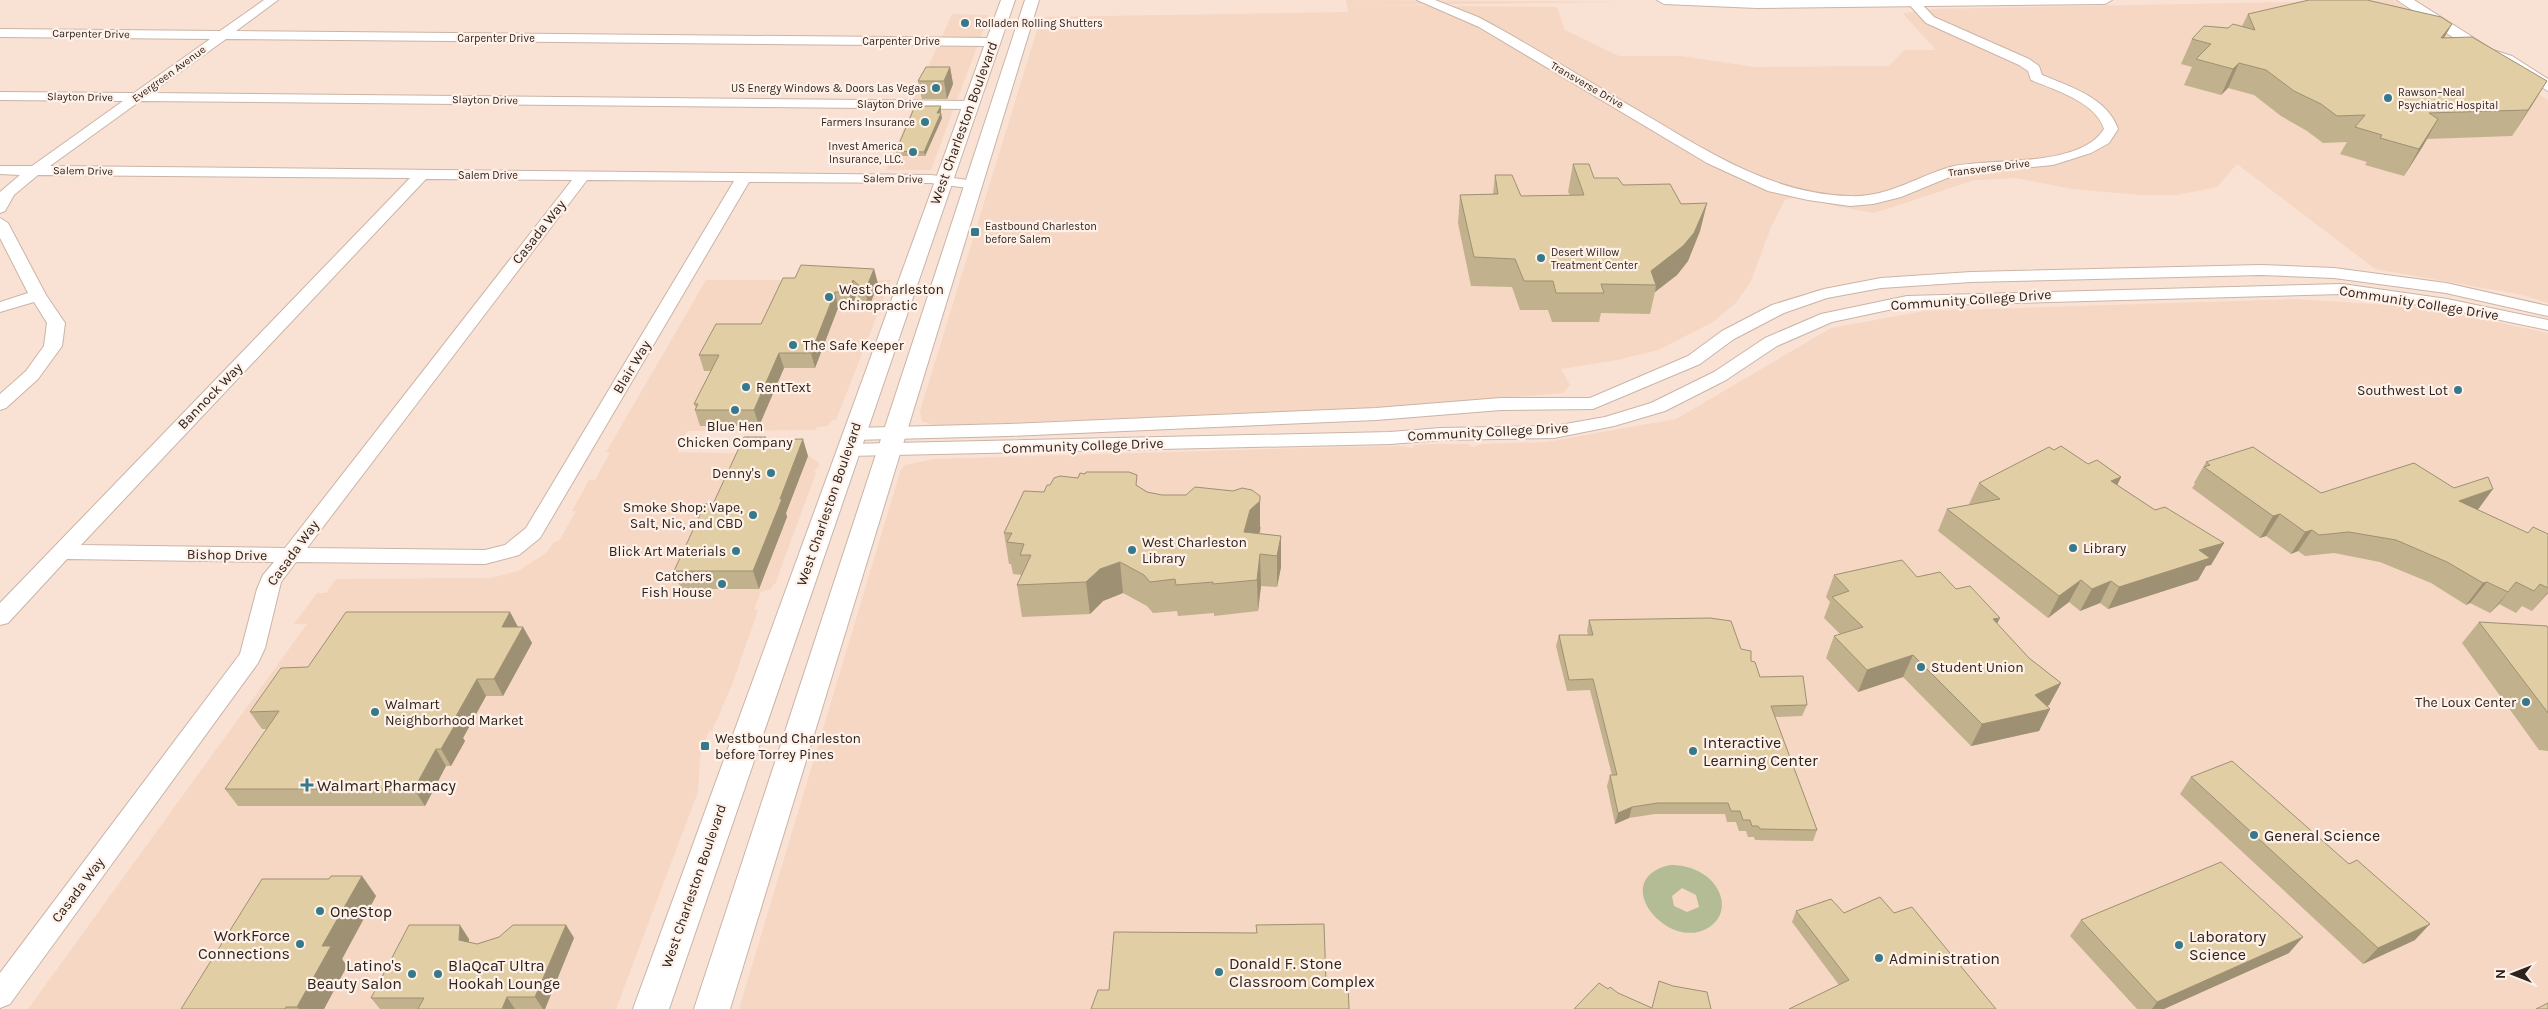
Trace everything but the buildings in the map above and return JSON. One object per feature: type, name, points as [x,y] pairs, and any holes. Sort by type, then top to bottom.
[{"type":"main road","name":"West Charleston Boulevard","points":[[651,1009],[850,442],[1008,0]]},
{"type":"main road","name":"West Charleston Boulevard","points":[[712,1009],[1017,53],[1032,0]]},
{"type":"main road","points":[[1664,0],[1749,4],[2105,0]]},
{"type":"main road","points":[[2404,0],[2487,53],[2506,59],[2548,86]]},
{"type":"main road","points":[[2419,0],[2503,54],[2506,59]]},
{"type":"main road","points":[[999,25],[1004,45],[1017,53]]},
{"type":"street","name":"Evergreen Avenue","points":[[0,208],[7,193],[34,170],[272,0]]},
{"type":"street","name":"Transverse Drive","points":[[1423,0],[1463,12],[1482,22],[1503,37],[1712,160],[1773,188],[1808,196],[1850,201],[1873,199],[1896,194],[1954,170],[2060,159],[2088,150],[2107,137],[2111,131],[2111,122],[2103,111],[2079,96],[2036,77],[2034,69],[2024,62],[1930,20],[1912,1]]},
{"type":"street","name":"Carpenter Drive","points":[[0,33],[993,42]]},
{"type":"street","name":"Slayton Drive","points":[[0,96],[970,105]]},
{"type":"street","name":"Salem Drive","points":[[0,170],[944,180],[975,185]]},
{"type":"street","name":"Bannock Way","points":[[0,617],[421,175]]},
{"type":"street","name":"Casada Way","points":[[0,995],[250,657],[257,642],[265,593],[271,580],[582,176]]},
{"type":"street","name":"Blair Way","points":[[512,550],[533,533],[744,177]]},
{"type":"street","points":[[0,226],[38,295],[56,323],[52,346],[32,375],[0,404]]},
{"type":"street","name":"Community College Drive","points":[[893,442],[1436,410],[1501,404],[1593,403],[1694,360],[1728,335],[1778,309],[1824,294],[1881,283],[1971,277],[2210,272],[2334,273],[2447,296],[2548,311]]},
{"type":"street","points":[[2210,272],[2225,290]]},
{"type":"street","name":"Community College Drive","points":[[850,442],[1390,438],[1441,434],[1554,432],[1607,422],[1658,408],[1720,376],[1771,342],[1845,313],[1916,301],[2225,290],[2342,289],[2447,296],[2548,326]]},
{"type":"street","points":[[1824,294],[1845,313]]},
{"type":"street","points":[[0,307],[38,295]]},
{"type":"street","points":[[1436,410],[1441,434]]},
{"type":"street","name":"Bishop Drive","points":[[61,552],[486,557],[512,550]]},
{"type":"shaded area","points":[[1346,0],[1630,2],[1379,5],[1557,7],[1565,30],[1619,56],[1681,56],[1755,67],[1889,66],[1904,50],[1936,50],[1903,14],[1926,9],[2393,0],[2548,100],[2548,303],[2518,294],[2375,269],[2237,164],[2217,187],[2177,195],[2140,195],[2072,189],[2017,178],[1975,180],[1874,213],[1835,206],[1802,196],[1785,200],[1771,227],[1751,281],[1736,303],[1713,322],[1658,350],[1617,360],[1561,369],[1570,385],[1563,393],[1408,406],[936,426],[922,421],[920,411],[1041,17],[1348,12]]},
{"type":"shaded area","points":[[952,14],[989,15],[931,170],[886,170],[911,111],[914,98]]},
{"type":"shaded area","points":[[706,280],[891,280],[836,420],[832,420],[828,426],[817,427],[816,430],[687,431],[677,452],[808,455],[820,464],[814,472],[816,473],[775,584],[773,584],[771,589],[761,592],[754,609],[758,610],[733,682],[712,731],[709,731],[700,756],[698,792],[616,1009],[28,1009],[307,624],[294,624],[317,593],[326,593],[336,579],[490,578],[518,571],[546,553],[554,542],[559,541],[576,511],[572,511],[589,480],[595,480],[610,452],[606,452]]},
{"type":"shaded area","points":[[2295,299],[2405,306],[2464,315],[2548,333],[2548,1009],[739,1009],[901,469],[905,465],[934,459],[1342,447],[1401,446],[1412,448],[1416,445],[1431,444],[1468,444],[1473,447],[1481,444],[1546,442],[1676,419],[1831,328],[1924,311]]},
{"type":"green space","points":[[1674,865],[1691,868],[1703,874],[1716,886],[1720,894],[1722,909],[1719,917],[1706,929],[1690,933],[1675,930],[1661,922],[1650,910],[1644,897],[1644,884],[1652,873]],"holes":[[[1682,888],[1696,895],[1699,907],[1687,912],[1674,906],[1672,896]]]},
{"type":"place","name":"Rolladen Rolling Shutters","points":[[965,23]]},
{"type":"place","name":"US Energy Windows & Doors Las Vegas","points":[[936,88]]},
{"type":"place","name":"Rawson–Neal Psychiatric Hospital","points":[[2388,98]]},
{"type":"place","name":"Farmers Insurance","points":[[925,122]]},
{"type":"place","name":"Invest America Insurance, LLC.","points":[[913,152]]},
{"type":"place","name":"Eastbound Charleston before Salem","points":[[975,232]]},
{"type":"place","name":"Desert Willow Treatment Center","points":[[1541,258]]},
{"type":"place","name":"West Charleston Chiropractic","points":[[829,297]]},
{"type":"place","name":"The Safe Keeper","points":[[793,345]]},
{"type":"place","name":"RentText","points":[[746,387]]},
{"type":"place","name":"Southwest Lot","points":[[2458,390]]},
{"type":"place","name":"Blue Hen Chicken Company","points":[[735,410]]},
{"type":"place","name":"Denny's","points":[[771,473]]},
{"type":"place","name":"Smoke Shop: Vape, Salt, Nic, and CBD","points":[[753,515]]},
{"type":"place","name":"Library","points":[[2073,548]]},
{"type":"place","name":"West Charleston Library","points":[[1132,550]]},
{"type":"place","name":"Blick Art Materials","points":[[736,551]]},
{"type":"place","name":"Catchers Fish House","points":[[722,584]]},
{"type":"place","name":"Student Union","points":[[1921,667]]},
{"type":"place","name":"The Loux Center","points":[[2526,702]]},
{"type":"place","name":"Walmart Neighborhood Market","points":[[375,712]]},
{"type":"place","name":"Westbound Charleston before Torrey Pines","points":[[705,746]]},
{"type":"place","name":"Interactive Learning Center","points":[[1693,751]]},
{"type":"place","name":"Walmart Pharmacy","points":[[307,785]]},
{"type":"place","name":"General Science","points":[[2254,835]]},
{"type":"place","name":"OneStop","points":[[320,911]]},
{"type":"place","name":"WorkForce Connections","points":[[300,944]]},
{"type":"place","name":"Laboratory Science","points":[[2179,945]]},
{"type":"place","name":"Administration","points":[[1879,958]]},
{"type":"place","name":"Donald F. Stone Classroom Complex","points":[[1219,972]]},
{"type":"place","name":"Latino's Beauty Salon","points":[[412,974]]},
{"type":"place","name":"BlaQcaT Ultra Hookah Lounge","points":[[438,974]]}]
